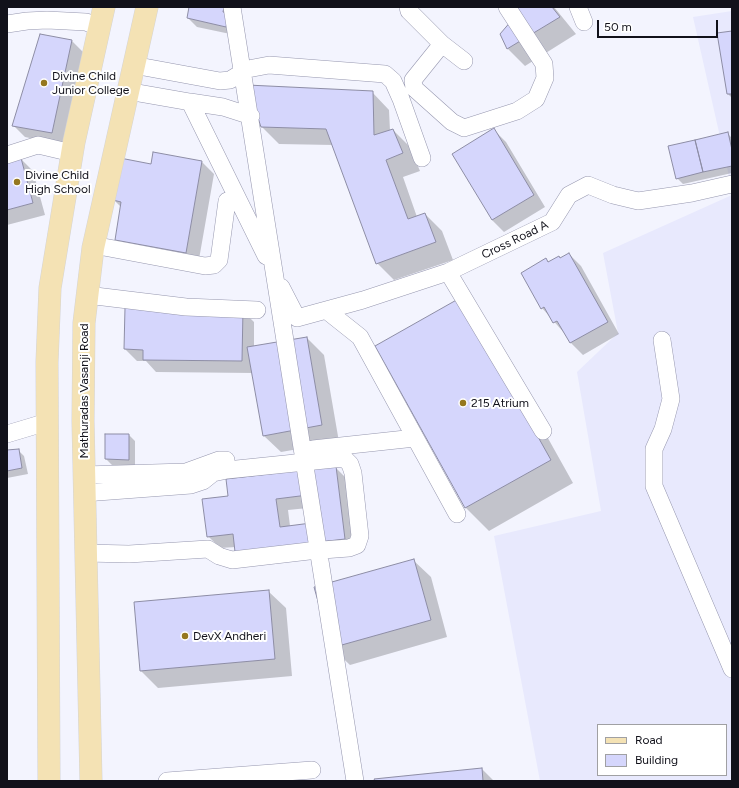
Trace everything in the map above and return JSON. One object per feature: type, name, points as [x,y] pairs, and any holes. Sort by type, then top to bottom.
[{"type":"main road","name":"Mathuradas Vasanji Road","points":[[90,781],[83,421],[84,323],[93,245],[147,7]]},
{"type":"main road","points":[[49,781],[47,362],[50,288],[72,153],[101,17]]},
{"type":"street","points":[[232,7],[355,781]]},
{"type":"street","points":[[408,7],[409,11],[442,44],[464,61]]},
{"type":"street","points":[[442,44],[413,80],[414,88],[446,118],[464,128],[517,111],[536,99],[545,78],[544,64],[507,7]]},
{"type":"street","points":[[7,24],[47,20],[86,22],[101,17]]},
{"type":"street","points":[[134,64],[220,81],[230,80],[248,69],[269,65],[384,74],[393,81],[422,158]]},
{"type":"street","points":[[127,91],[223,107],[251,116]]},
{"type":"street","name":"Cross Road A","points":[[190,102],[297,318],[363,300],[448,272],[552,222],[569,195],[588,185],[613,195],[638,201],[692,193],[732,184]]},
{"type":"street","points":[[7,155],[38,145],[72,153]]},
{"type":"street","points":[[93,245],[206,266],[214,265],[219,260],[227,200]]},
{"type":"street","points":[[448,272],[544,431]]},
{"type":"street","points":[[87,295],[186,307],[257,310]]},
{"type":"street","points":[[326,310],[360,337],[457,514]]},
{"type":"street","points":[[662,340],[671,399],[663,429],[654,448],[654,486],[732,669]]},
{"type":"street","points":[[7,434],[47,422]]},
{"type":"street","points":[[84,484],[186,472],[219,460],[415,438]]},
{"type":"street","points":[[84,484],[191,485],[203,481],[213,473],[227,470],[344,458],[350,464],[353,473],[360,536],[357,545],[349,548],[232,560],[219,556],[208,548],[129,554],[85,553]]},
{"type":"street","points":[[167,781],[312,770]]},
{"type":"shaded area","points":[[732,11],[732,190],[693,17]]},
{"type":"shaded area","points":[[732,195],[732,781],[540,781],[494,536],[601,511],[577,372],[618,333],[603,253]]},
{"type":"building","points":[[189,7],[224,7],[223,12],[229,13],[226,27],[187,18]]},
{"type":"building","points":[[504,7],[552,7],[560,17],[507,49],[500,34],[512,20]]},
{"type":"building","points":[[732,31],[732,94],[727,94],[717,33]]},
{"type":"building","name":"Divine Child Junior College","points":[[40,34],[72,40],[52,133],[12,126]]},
{"type":"building","points":[[247,85],[373,91],[374,135],[393,129],[403,153],[386,160],[408,219],[425,213],[436,242],[376,264],[326,129],[261,127]]},
{"type":"building","points":[[494,128],[534,195],[492,220],[452,154]]},
{"type":"building","points":[[728,132],[732,150],[732,166],[703,172],[695,140]]},
{"type":"building","points":[[695,140],[703,172],[676,179],[668,146]]},
{"type":"building","points":[[153,152],[202,161],[186,253],[115,240],[121,202],[113,200],[120,158],[151,164]]},
{"type":"building","name":"Divine Child High School","points":[[21,158],[33,203],[7,210],[7,162]]},
{"type":"building","points":[[569,253],[608,322],[570,343],[557,321],[553,323],[544,307],[541,309],[521,273],[546,258],[548,262]]},
{"type":"building","name":"215 Atrium","points":[[460,298],[551,460],[465,508],[375,346]]},
{"type":"building","points":[[125,308],[243,309],[242,361],[143,360],[143,350],[124,349]]},
{"type":"building","points":[[307,337],[322,425],[263,436],[247,347]]},
{"type":"building","points":[[105,434],[129,434],[129,460],[105,459]]},
{"type":"building","points":[[19,449],[22,468],[7,471],[7,450]]},
{"type":"building","points":[[336,466],[345,539],[235,552],[233,534],[207,537],[202,499],[228,496],[226,479]],"holes":[[[316,494],[319,522],[280,527],[276,499]]]},
{"type":"building","points":[[414,559],[431,620],[331,648],[314,587]]},
{"type":"building","points":[[269,590],[275,659],[140,671],[134,602]]},
{"type":"building","points":[[482,768],[483,781],[375,781],[374,779]]},
{"type":"place","name":"Divine Child Junior College","points":[[44,83]]},
{"type":"place","name":"Divine Child High School","points":[[17,182]]},
{"type":"place","name":"215 Atrium","points":[[463,403]]},
{"type":"place","name":"DevX Andheri","points":[[185,636]]}]
